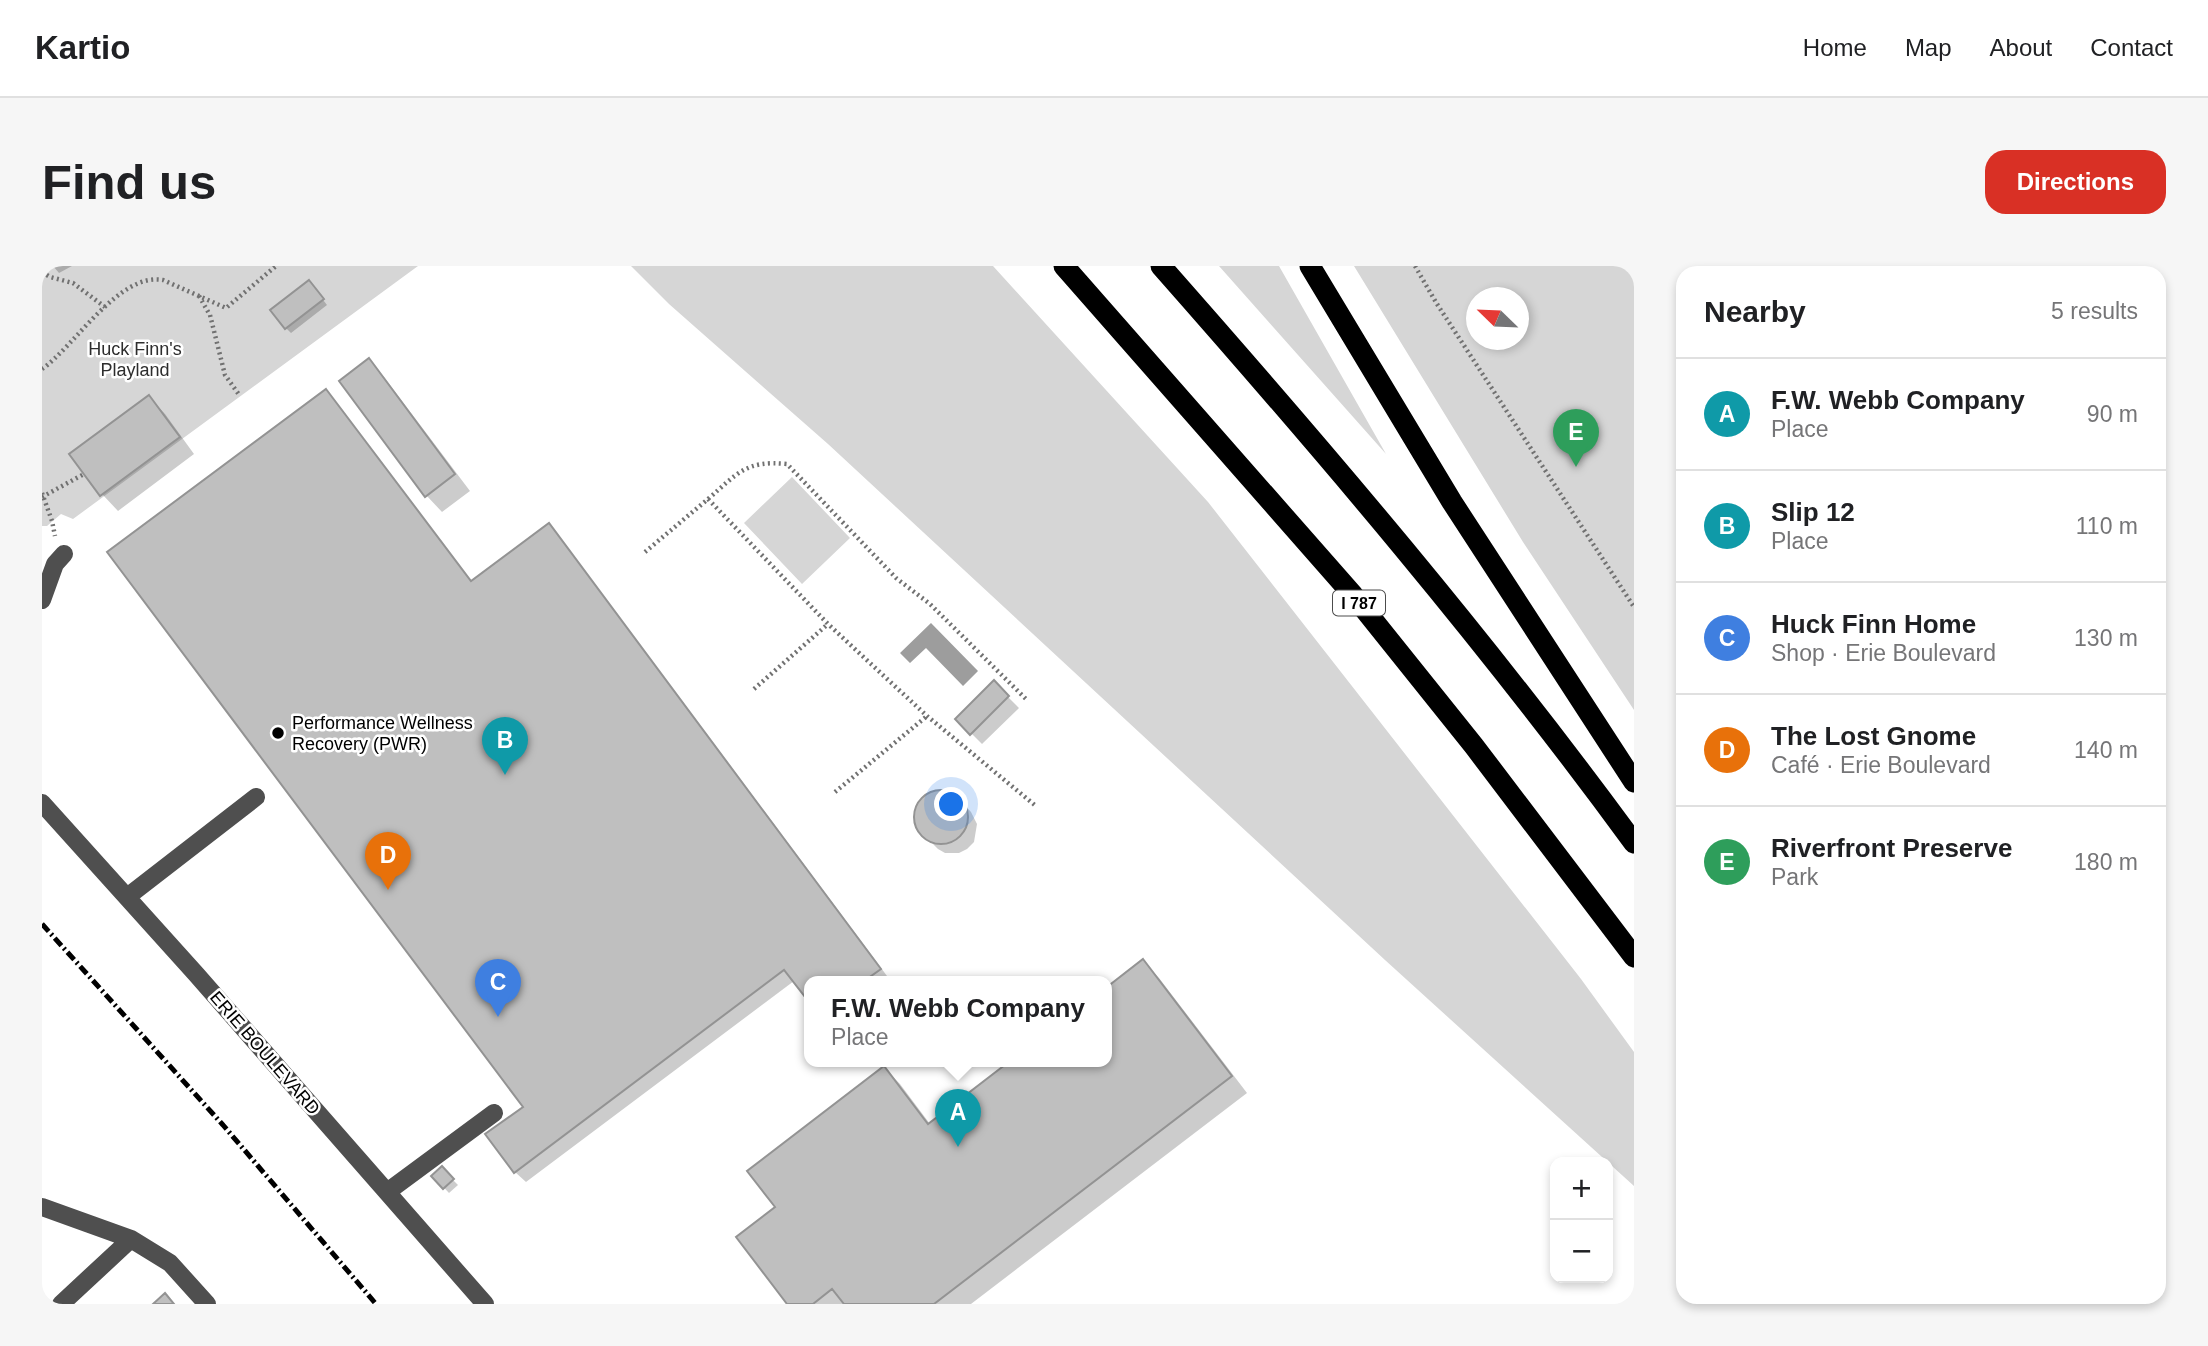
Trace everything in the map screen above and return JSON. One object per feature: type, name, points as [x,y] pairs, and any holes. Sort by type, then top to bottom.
[{"type":"highway","name":"I 787","points":[[1064,266],[1290,522],[1388,638],[1519,804],[1634,957]]},
{"type":"highway","points":[[1161,266],[1379,517],[1482,643],[1634,843]]},
{"type":"highway","points":[[1310,266],[1452,502],[1634,782]]},
{"type":"street","points":[[42,600],[55,564],[64,554]]},
{"type":"street","points":[[127,897],[256,797]]},
{"type":"street","name":"ERIE BOULEVARD","points":[[42,803],[485,1304]]},
{"type":"street","points":[[387,1192],[494,1113]]},
{"type":"street","points":[[42,1207],[131,1239],[170,1263],[207,1304]]},
{"type":"street","points":[[61,1304],[131,1239]]},
{"type":"path","points":[[42,369],[57,358],[105,307],[132,286],[154,279],[226,308],[276,266]]},
{"type":"path","points":[[1415,266],[1634,607]]},
{"type":"path","points":[[42,272],[73,283],[105,307]]},
{"type":"path","points":[[199,296],[210,315],[225,375],[240,396]]},
{"type":"path","points":[[645,552],[750,466],[767,462],[787,464],[896,578],[930,604],[1028,701]]},
{"type":"path","points":[[52,522],[42,496],[84,474]]},
{"type":"path","points":[[708,499],[828,624],[927,716],[1036,806]]},
{"type":"path","points":[[754,689],[828,624]]},
{"type":"path","points":[[835,792],[927,716]]},
{"type":"green space","name":"Huck Finn's Playland","points":[[42,266],[418,266],[73,519],[61,514],[47,526],[42,526]]},
{"type":"green space","points":[[631,266],[993,266],[1208,502],[1581,979],[1634,1052],[1634,1186],[1613,1167],[1613,1157],[1602,1157],[1385,960],[828,444],[669,304]]},
{"type":"green space","points":[[1219,266],[1279,266],[1386,454]]},
{"type":"green space","points":[[1354,266],[1634,266],[1634,710],[1523,542]]},
{"type":"green space","points":[[792,477],[850,538],[802,584],[744,523]]},
{"type":"shaded area","points":[[931,623],[978,671],[963,686],[926,648],[910,663],[900,653]]},
{"type":"building","points":[[309,280],[324,299],[285,329],[270,310]]},
{"type":"building","points":[[369,358],[455,474],[425,497],[339,381]]},
{"type":"building","points":[[326,389],[471,581],[549,523],[881,969],[871,976],[804,976],[804,996],[784,970],[514,1173],[485,1134],[523,1107],[107,552]]},
{"type":"building","points":[[149,395],[180,437],[100,496],[69,454]]},
{"type":"building","points":[[994,680],[1009,696],[970,735],[955,719]]},
{"type":"building","points":[[941,790],[960,798],[968,817],[960,836],[941,844],[922,836],[914,817],[922,798]]},
{"type":"building","points":[[1143,959],[1232,1076],[934,1304],[844,1304],[832,1289],[813,1304],[787,1304],[736,1237],[775,1207],[747,1171],[883,1067],[928,1124],[1002,1067],[1112,1067],[1112,983]]},
{"type":"building","points":[[442,1166],[454,1179],[443,1189],[431,1176]]},
{"type":"building","points":[[165,1293],[174,1304],[153,1304]]},
{"type":"railway","points":[[42,924],[223,1125],[376,1304]]},
{"type":"place","name":"Riverfront Preserve","points":[[1576,467]]},
{"type":"place","name":"Performance Wellness Recovery (PWR)","points":[[278,733]]},
{"type":"place","name":"Slip 12","points":[[505,775]]},
{"type":"place","name":"The Lost Gnome","points":[[388,890]]},
{"type":"place","name":"Huck Finn Home","points":[[498,1017]]},
{"type":"place","name":"F.W. Webb Company","points":[[958,1147]]}]
